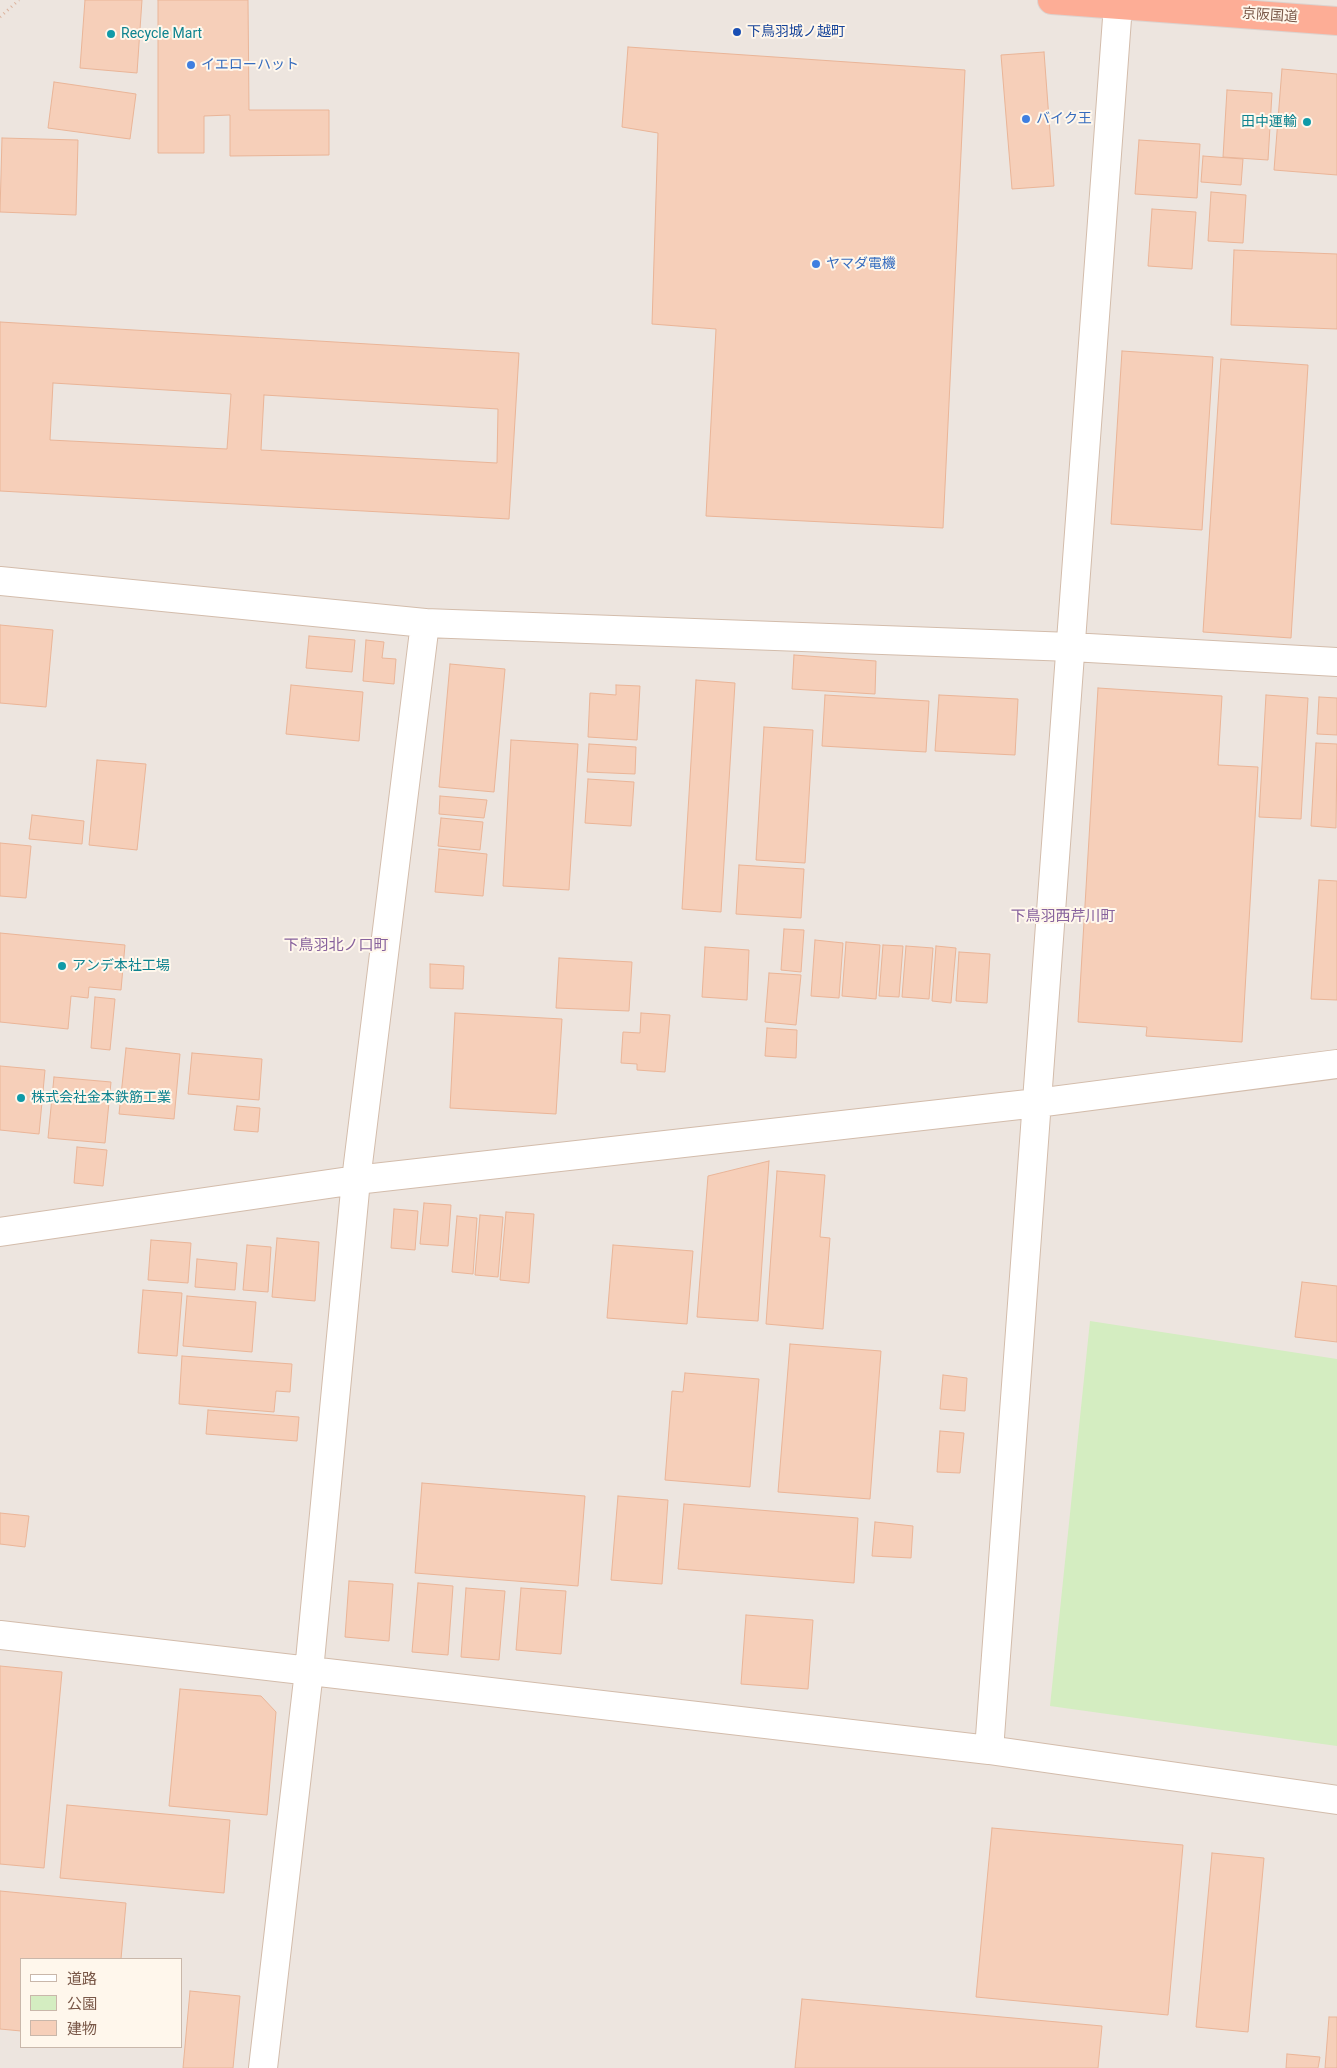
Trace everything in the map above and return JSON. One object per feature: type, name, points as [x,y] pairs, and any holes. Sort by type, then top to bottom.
[{"type":"highway","name":"京阪国道","points":[[1052,0],[1337,21]]},
{"type":"street","points":[[990,1750],[1118,5]]},
{"type":"street","points":[[0,581],[425,623],[1071,647],[1337,662]]},
{"type":"street","points":[[263,2068],[308,1671],[356,1180],[425,623]]},
{"type":"street","points":[[0,1232],[356,1180],[1037,1103],[1337,1064]]},
{"type":"street","points":[[0,1636],[990,1750],[1337,1800]]},
{"type":"path","points":[[0,17],[19,0]]},
{"type":"shaded area","points":[[0,0],[1337,0],[1337,2068],[0,2068]]},
{"type":"green space","points":[[1090,1321],[1337,1359],[1337,1746],[1050,1706]]},
{"type":"building","name":"Recycle Mart","points":[[85,0],[142,0],[137,73],[80,68]]},
{"type":"building","points":[[158,0],[248,0],[249,110],[329,110],[329,155],[230,156],[230,115],[204,116],[204,153],[158,153]]},
{"type":"building","points":[[628,47],[965,70],[943,528],[706,516],[716,329],[652,324],[658,133],[622,127]]},
{"type":"building","points":[[1044,52],[1054,186],[1012,189],[1001,55]]},
{"type":"building","name":"田中運輸","points":[[1282,69],[1337,74],[1337,175],[1274,170]]},
{"type":"building","points":[[54,82],[136,94],[130,139],[48,128]]},
{"type":"building","points":[[1227,90],[1272,93],[1268,160],[1223,157]]},
{"type":"building","points":[[2,138],[78,140],[76,215],[0,212]]},
{"type":"building","points":[[1139,140],[1200,144],[1197,198],[1135,194]]},
{"type":"building","points":[[1203,156],[1243,159],[1241,185],[1201,182]]},
{"type":"building","points":[[1211,192],[1246,195],[1243,243],[1208,241]]},
{"type":"building","points":[[1152,209],[1196,212],[1192,269],[1148,266]]},
{"type":"building","points":[[1234,250],[1337,254],[1337,329],[1231,325]]},
{"type":"building","points":[[0,322],[519,353],[509,519],[0,491]],"holes":[[[53,383],[231,394],[227,449],[50,440]],[[264,395],[498,409],[497,463],[261,450]]]},
{"type":"building","points":[[1122,351],[1213,357],[1202,530],[1111,524]]},
{"type":"building","points":[[1221,359],[1308,365],[1291,638],[1203,632]]},
{"type":"building","points":[[0,625],[53,630],[46,707],[0,703]]},
{"type":"building","points":[[309,636],[355,640],[352,672],[306,668]]},
{"type":"building","points":[[366,640],[384,642],[382,658],[396,659],[394,684],[363,681]]},
{"type":"building","points":[[794,655],[876,661],[875,694],[792,689]]},
{"type":"building","points":[[450,664],[505,669],[494,792],[439,787]]},
{"type":"building","points":[[696,680],[735,683],[721,912],[682,909]]},
{"type":"building","points":[[291,685],[363,692],[359,741],[286,734]]},
{"type":"building","points":[[616,685],[640,686],[637,740],[588,737],[590,693],[616,695]]},
{"type":"building","points":[[1098,688],[1222,696],[1218,765],[1258,767],[1242,1042],[1146,1036],[1147,1027],[1078,1022]]},
{"type":"building","points":[[825,695],[929,701],[926,752],[822,746]]},
{"type":"building","points":[[939,695],[1018,699],[1015,755],[935,751]]},
{"type":"building","points":[[1266,695],[1308,698],[1301,819],[1259,817]]},
{"type":"building","points":[[1319,697],[1337,698],[1337,735],[1317,734]]},
{"type":"building","points":[[764,727],[813,730],[805,863],[756,860]]},
{"type":"building","points":[[511,740],[578,744],[569,890],[503,886]]},
{"type":"building","points":[[1316,743],[1337,744],[1336,828],[1311,826]]},
{"type":"building","points":[[589,744],[636,747],[635,774],[587,772]]},
{"type":"building","points":[[97,760],[146,764],[137,850],[89,845]]},
{"type":"building","points":[[588,779],[634,782],[631,826],[585,823]]},
{"type":"building","points":[[440,796],[487,800],[484,818],[439,814]]},
{"type":"building","points":[[32,815],[84,821],[82,844],[29,839]]},
{"type":"building","points":[[441,818],[483,822],[480,850],[438,846]]},
{"type":"building","points":[[0,843],[31,846],[26,898],[0,896]]},
{"type":"building","points":[[439,849],[487,854],[483,896],[435,892]]},
{"type":"building","points":[[739,865],[804,869],[801,918],[736,914]]},
{"type":"building","points":[[1319,880],[1337,881],[1337,1000],[1311,999]]},
{"type":"building","points":[[784,929],[804,930],[801,972],[781,970]]},
{"type":"building","name":"アンデ本社工場","points":[[0,933],[125,945],[121,990],[89,987],[88,998],[71,996],[68,1029],[0,1022]]},
{"type":"building","points":[[815,940],[843,943],[839,998],[811,996]]},
{"type":"building","points":[[846,942],[880,945],[876,999],[842,996]]},
{"type":"building","points":[[883,945],[903,946],[899,997],[879,996]]},
{"type":"building","points":[[906,946],[933,948],[929,999],[902,997]]},
{"type":"building","points":[[936,946],[956,948],[951,1003],[932,1001]]},
{"type":"building","points":[[705,947],[749,950],[747,1000],[702,997]]},
{"type":"building","points":[[959,952],[990,954],[987,1003],[956,1001]]},
{"type":"building","points":[[559,958],[632,962],[629,1011],[556,1008]]},
{"type":"building","points":[[430,964],[464,966],[463,989],[430,988]]},
{"type":"building","points":[[769,973],[801,975],[796,1025],[765,1022]]},
{"type":"building","points":[[95,997],[115,999],[110,1050],[91,1048]]},
{"type":"building","points":[[455,1013],[562,1019],[556,1114],[450,1108]]},
{"type":"building","points":[[641,1013],[670,1015],[665,1072],[637,1070],[637,1064],[621,1063],[623,1032],[640,1033]]},
{"type":"building","points":[[767,1028],[797,1030],[796,1058],[765,1056]]},
{"type":"building","points":[[126,1048],[180,1054],[174,1119],[119,1114]]},
{"type":"building","points":[[192,1053],[262,1059],[259,1100],[188,1094]]},
{"type":"building","name":"株式会社金本鉄筋工業","points":[[0,1066],[45,1070],[39,1134],[0,1130]]},
{"type":"building","points":[[54,1077],[111,1082],[105,1143],[48,1138]]},
{"type":"building","points":[[237,1106],[260,1108],[258,1132],[234,1130]]},
{"type":"building","points":[[77,1147],[107,1150],[103,1186],[74,1183]]},
{"type":"building","points":[[769,1161],[758,1321],[697,1317],[708,1176]]},
{"type":"building","points":[[777,1171],[825,1175],[820,1237],[830,1238],[823,1329],[766,1324]]},
{"type":"building","points":[[424,1203],[451,1205],[448,1246],[420,1244]]},
{"type":"building","points":[[394,1209],[418,1211],[415,1250],[391,1248]]},
{"type":"building","points":[[506,1212],[534,1214],[529,1283],[500,1280]]},
{"type":"building","points":[[480,1215],[503,1217],[498,1277],[475,1275]]},
{"type":"building","points":[[457,1216],[477,1218],[473,1274],[452,1272]]},
{"type":"building","points":[[277,1238],[319,1242],[315,1301],[272,1297]]},
{"type":"building","points":[[151,1240],[191,1243],[188,1283],[148,1280]]},
{"type":"building","points":[[247,1245],[271,1247],[268,1292],[243,1290]]},
{"type":"building","points":[[613,1245],[693,1251],[687,1324],[607,1318]]},
{"type":"building","points":[[197,1259],[237,1263],[235,1290],[195,1287]]},
{"type":"building","points":[[1302,1282],[1337,1286],[1337,1342],[1295,1337]]},
{"type":"building","points":[[143,1290],[182,1293],[177,1356],[138,1353]]},
{"type":"building","points":[[187,1296],[256,1302],[252,1352],[183,1346]]},
{"type":"building","points":[[790,1344],[881,1351],[870,1499],[778,1492]]},
{"type":"building","points":[[182,1356],[292,1364],[290,1392],[276,1391],[274,1412],[179,1404]]},
{"type":"building","points":[[685,1373],[759,1379],[750,1487],[665,1480],[672,1391],[683,1392]]},
{"type":"building","points":[[943,1375],[967,1378],[965,1411],[940,1409]]},
{"type":"building","points":[[208,1410],[299,1417],[297,1441],[206,1434]]},
{"type":"building","points":[[940,1431],[964,1433],[960,1473],[937,1472]]},
{"type":"building","points":[[422,1483],[585,1496],[578,1586],[415,1573]]},
{"type":"building","points":[[618,1496],[668,1500],[662,1584],[611,1580]]},
{"type":"building","points":[[684,1504],[858,1518],[854,1583],[678,1569]]},
{"type":"building","points":[[0,1513],[29,1516],[25,1547],[0,1544]]},
{"type":"building","points":[[875,1522],[913,1526],[911,1558],[872,1556]]},
{"type":"building","points":[[349,1581],[393,1584],[389,1641],[345,1637]]},
{"type":"building","points":[[418,1583],[453,1586],[448,1655],[412,1652]]},
{"type":"building","points":[[466,1588],[505,1591],[499,1660],[461,1657]]},
{"type":"building","points":[[521,1588],[566,1591],[561,1654],[516,1650]]},
{"type":"building","points":[[746,1615],[813,1620],[808,1689],[741,1684]]},
{"type":"building","points":[[0,1666],[62,1672],[44,1868],[0,1864]]},
{"type":"building","points":[[180,1689],[261,1696],[276,1712],[267,1815],[169,1806]]},
{"type":"building","points":[[67,1805],[230,1820],[224,1893],[60,1878]]},
{"type":"building","points":[[992,1828],[1183,1845],[1168,2015],[976,1997]]},
{"type":"building","points":[[1212,1853],[1264,1858],[1248,2032],[1196,2027]]},
{"type":"building","points":[[0,1891],[126,1903],[121,1958],[20,1958],[20,2031],[0,2029]]},
{"type":"building","points":[[190,1991],[240,1996],[233,2068],[183,2068]]},
{"type":"building","points":[[802,1999],[1102,2026],[1098,2068],[795,2068]]},
{"type":"building","points":[[1329,2017],[1337,2017],[1337,2068],[1325,2068]]},
{"type":"building","points":[[1287,2054],[1320,2057],[1318,2068],[1286,2068]]},
{"type":"place","name":"下鳥羽城ノ越町","points":[[737,32]]},
{"type":"place","name":"Recycle Mart","points":[[111,34]]},
{"type":"place","name":"イエローハット","points":[[191,65]]},
{"type":"place","name":"バイク王","points":[[1026,119]]},
{"type":"place","name":"田中運輸","points":[[1307,122]]},
{"type":"place","name":"ヤマダ電機","points":[[816,264]]},
{"type":"place","name":"アンデ本社工場","points":[[62,966]]},
{"type":"place","name":"株式会社金本鉄筋工業","points":[[21,1098]]},
{"type":"district","name":"下鳥羽西芹川町","points":[[1063,917]]},
{"type":"district","name":"下鳥羽北ノ口町","points":[[336,946]]}]
